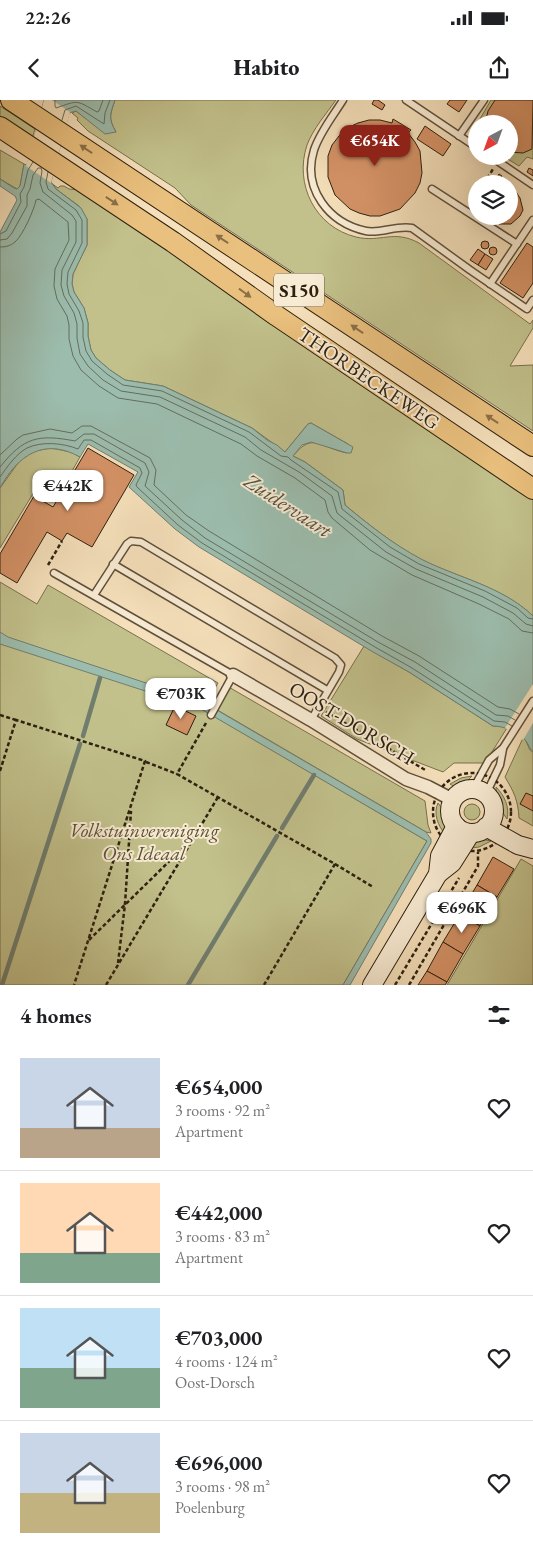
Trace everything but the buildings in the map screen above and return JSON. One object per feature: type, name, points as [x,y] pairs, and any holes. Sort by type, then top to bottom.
[{"type":"main road","name":"THORBECKEWEG","points":[[11,100],[533,446]]},
{"type":"main road","name":"THORBECKEWEG","points":[[0,127],[173,242],[277,316],[533,488]]},
{"type":"street","name":"OOST-DORSCH","points":[[233,675],[406,779],[445,792]]},
{"type":"street","points":[[372,985],[438,874],[452,863],[477,826],[493,805],[484,788],[445,792],[452,818],[477,826],[510,841],[533,847]]},
{"type":"street","points":[[477,826],[509,827],[521,834],[533,847]]},
{"type":"lane","points":[[343,100],[318,139],[313,152],[312,179],[316,193],[332,216],[343,223],[368,232],[406,227],[412,228],[527,308],[533,300]]},
{"type":"lane","points":[[406,100],[468,142]]},
{"type":"lane","points":[[459,136],[484,100]]},
{"type":"lane","points":[[503,165],[533,185]]},
{"type":"lane","points":[[432,189],[517,244]]},
{"type":"lane","points":[[490,284],[533,220]]},
{"type":"lane","points":[[524,234],[533,231]]},
{"type":"lane","points":[[94,595],[113,564],[131,541],[136,540],[158,552],[335,658],[341,666],[310,720]]},
{"type":"lane","points":[[113,564],[327,690]]},
{"type":"lane","name":"OOST-DORSCH","points":[[54,573],[233,675]]},
{"type":"lane","points":[[213,712],[233,675]]},
{"type":"lane","points":[[484,788],[482,774],[490,760],[503,748],[533,701]]},
{"type":"lane","points":[[484,788],[500,765],[503,748]]},
{"type":"path","points":[[318,707],[432,775]]},
{"type":"path","points":[[177,774],[213,712]]},
{"type":"path","points":[[0,715],[146,761],[177,774],[373,887]]},
{"type":"path","points":[[0,770],[16,720]]},
{"type":"path","points":[[74,985],[146,761]]},
{"type":"path","points":[[478,852],[461,850],[443,839],[436,828],[432,816],[433,804],[445,792],[455,776],[467,772],[482,774],[484,788],[500,784],[507,794],[511,806],[509,827]]},
{"type":"path","points":[[439,779],[445,792]]},
{"type":"path","points":[[106,985],[218,796]]},
{"type":"path","points":[[118,964],[125,904],[131,807]]},
{"type":"path","points":[[88,942],[194,838]]},
{"type":"path","points":[[461,850],[478,852]]},
{"type":"path","points":[[409,985],[478,866],[478,852]]},
{"type":"path","points":[[264,985],[335,864]]},
{"type":"path","points":[[395,985],[461,874]]},
{"type":"green space","points":[[115,100],[336,100],[316,127],[307,145],[303,174],[311,202],[329,224],[342,232],[365,238],[402,237],[419,243],[530,324],[533,320],[533,328],[510,366],[533,365],[533,431],[191,205],[175,188],[88,131],[72,113],[76,111],[84,117],[116,132],[111,116]]},
{"type":"green space","points":[[491,100],[533,100],[533,159],[527,157],[519,166],[517,165],[518,115],[482,115]]},
{"type":"green space","points":[[0,106],[35,129],[32,139],[0,118]]},
{"type":"green space","points":[[0,150],[24,164],[20,186],[17,189],[0,179]]},
{"type":"green space","points":[[51,183],[58,188],[64,186],[69,189],[83,190],[533,497],[533,616],[507,597],[479,583],[434,566],[400,547],[345,505],[343,490],[305,462],[293,456],[306,444],[318,443],[347,453],[348,444],[311,423],[308,424],[285,452],[252,428],[163,386],[125,380],[96,358],[91,350],[84,308],[74,292],[72,284],[73,274],[87,245],[87,219],[79,206]]},
{"type":"green space","points":[[51,448],[71,452],[80,457],[63,487],[55,482],[45,498],[34,492],[0,548],[0,488],[18,463],[29,452]]},
{"type":"green space","name":"Volkstuinvereniging Ons Ideaal","points":[[0,582],[37,604],[48,585],[218,683],[202,709],[427,841],[343,985],[0,985]]},
{"type":"green space","points":[[364,646],[409,672],[493,726],[504,726],[507,728],[485,763],[454,763],[443,772],[357,739],[321,716]]},
{"type":"green space","points":[[227,686],[425,801],[431,833],[426,832],[214,708]]},
{"type":"green space","points":[[523,738],[533,752],[533,826],[519,818],[515,796],[505,777]]},
{"type":"green space","points":[[472,776],[461,787],[455,787],[450,784],[461,778]]},
{"type":"green space","points":[[496,787],[506,802],[508,810],[507,819],[497,804]]},
{"type":"green space","points":[[438,803],[445,817],[445,834],[437,819]]},
{"type":"green space","points":[[472,804],[478,806],[480,812],[478,818],[472,820],[466,818],[464,812],[466,806]]},
{"type":"green space","points":[[480,839],[491,841],[479,847],[471,848],[473,842]]},
{"type":"green space","points":[[521,859],[533,866],[533,985],[447,985]]},
{"type":"water","name":"Zuidervaart","points":[[44,100],[115,100],[111,116],[116,132],[105,134],[76,111],[69,113],[51,182],[56,189],[81,208],[87,219],[87,245],[73,274],[72,284],[74,292],[84,308],[91,350],[96,358],[125,380],[163,386],[252,428],[285,452],[308,424],[311,423],[353,447],[351,453],[347,453],[311,442],[302,445],[293,456],[305,462],[343,490],[345,505],[391,541],[435,566],[479,583],[508,597],[533,616],[533,752],[526,741],[515,732],[493,726],[409,672],[199,547],[175,529],[129,487],[138,472],[88,444],[80,457],[67,451],[55,449],[44,449],[33,453],[15,466],[0,488],[0,232],[17,200],[15,196],[0,186],[0,179],[14,188],[17,189],[20,186],[24,164],[27,165]]},
{"type":"water","points":[[0,632],[8,637],[203,702],[426,832],[431,839],[431,843],[350,985],[343,985],[427,841],[201,709],[0,644]]},
{"type":"pier","points":[[44,100],[52,100],[70,112],[51,183],[26,166]]},
{"type":"pier","points":[[533,684],[533,723],[523,740],[505,728]]},
{"type":"waterway","points":[[83,736],[100,678]]},
{"type":"waterway","points":[[2,985],[80,744]]},
{"type":"waterway","points":[[282,828],[314,775]]},
{"type":"waterway","points":[[188,985],[277,836]]}]
